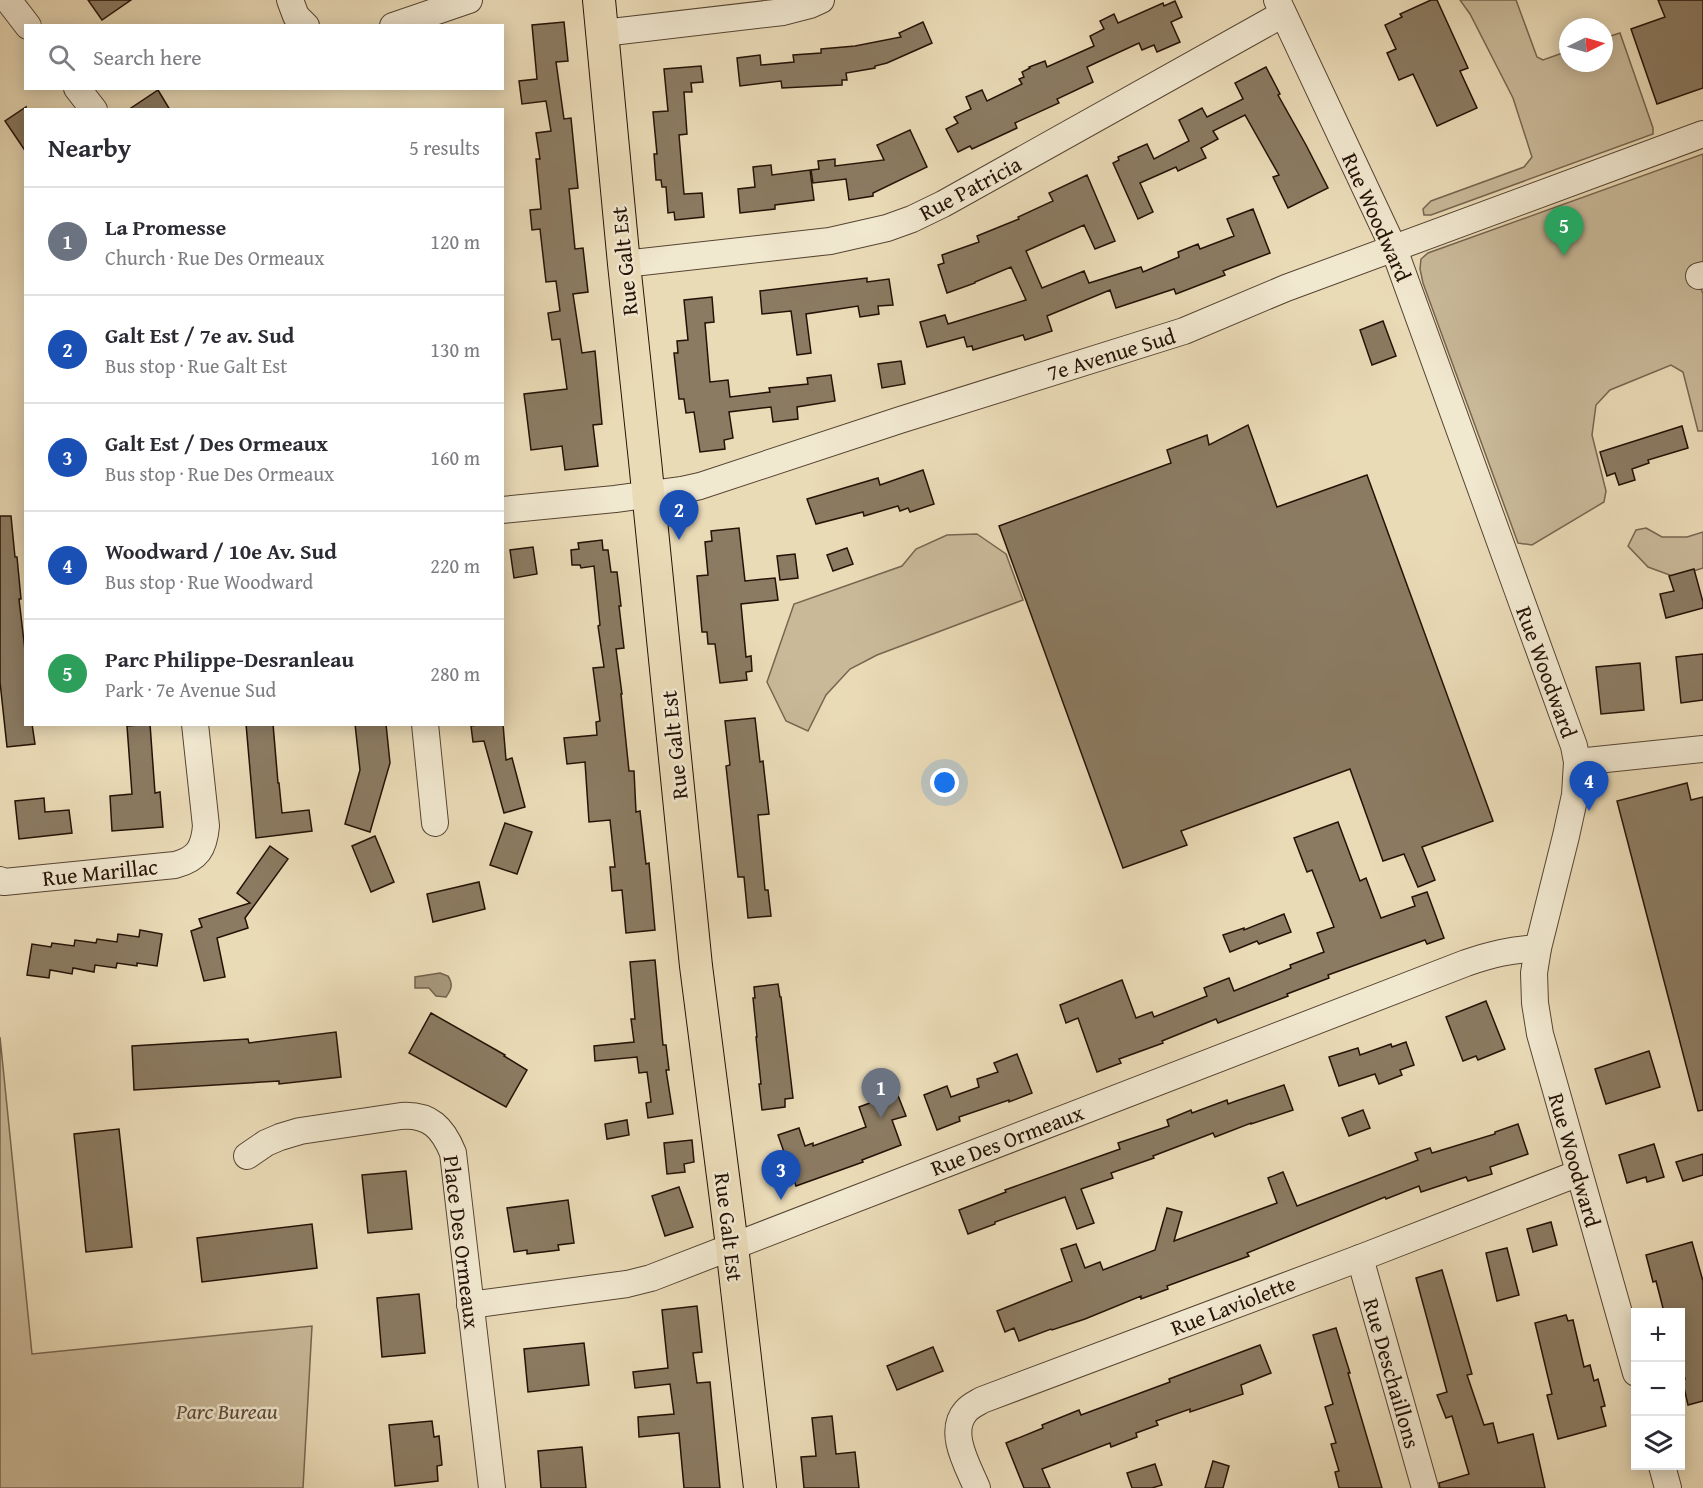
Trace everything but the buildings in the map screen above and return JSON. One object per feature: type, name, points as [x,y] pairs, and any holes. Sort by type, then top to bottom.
[{"type":"main road","name":"Rue Galt Est","points":[[599,0],[617,31],[624,264],[696,966],[760,1488]]},
{"type":"street","points":[[8,0],[26,24]]},
{"type":"street","points":[[290,0],[296,16],[304,24]]},
{"type":"street","points":[[399,24],[469,0]]},
{"type":"street","points":[[617,31],[783,12],[821,0]]},
{"type":"street","name":"Rue Woodward","points":[[1280,7],[1394,249],[1569,727],[1577,762],[1576,786],[1538,948],[1534,988],[1540,1034],[1632,1362]]},
{"type":"street","name":"Rue Patricia","points":[[624,264],[830,241],[887,228],[912,219],[954,198],[1280,7]]},
{"type":"street","points":[[79,90],[92,108]]},
{"type":"street","name":"7e Avenue Sud","points":[[504,510],[648,495],[700,486],[900,420],[1184,331],[1286,288],[1703,134]]},
{"type":"street","name":"Rue Marillac","points":[[0,880],[4,882],[175,865],[186,862],[197,855],[204,842],[206,825],[195,726]]},
{"type":"street","points":[[425,726],[435,823]]},
{"type":"street","points":[[1577,762],[1703,749]]},
{"type":"street","name":"Rue Des Ormeaux","points":[[470,1305],[627,1284],[651,1278],[1466,963],[1511,950],[1538,948]]},
{"type":"street","name":"Place Des Ormeaux","points":[[248,1156],[266,1143],[300,1131],[401,1116],[424,1119],[439,1128],[447,1137],[453,1154],[492,1488]]},
{"type":"street","name":"Rue Laviolette","points":[[977,1488],[958,1437],[959,1423],[967,1410],[982,1400],[1579,1173]]},
{"type":"street","name":"Rue Deschaillons","points":[[1359,1257],[1425,1488]]},
{"type":"street","points":[[1663,1470],[1668,1488]]},
{"type":"green space","points":[[1460,0],[1516,0],[1537,57],[1543,60],[1559,54],[1559,72],[1613,72],[1613,35],[1620,33],[1653,128],[1653,134],[1431,215],[1424,215],[1423,209],[1431,201],[1524,167],[1532,157],[1513,98],[1470,14]]},
{"type":"green space","points":[[1703,154],[1703,262],[1693,266],[1703,294],[1703,431],[1698,431],[1683,372],[1671,365],[1610,390],[1596,405],[1592,435],[1606,491],[1604,502],[1532,545],[1518,543],[1423,283],[1420,269],[1421,259],[1428,253]]},
{"type":"green space","points":[[1646,528],[1662,537],[1687,537],[1703,532],[1703,568],[1675,577],[1648,567],[1628,546],[1636,530]]},
{"type":"green space","points":[[977,534],[1006,554],[1023,600],[877,655],[850,669],[826,695],[808,731],[786,721],[767,682],[794,604],[902,566],[916,549],[947,535]]},
{"type":"green space","name":"Parc Bureau","points":[[0,1037],[32,1354],[312,1326],[303,1488],[0,1488]]},
{"type":"shaded area","points":[[440,973],[448,976],[451,982],[451,989],[446,997],[436,996],[429,988],[415,988],[415,977]]},
{"type":"place","name":"Parc Philippe-Desranleau","points":[[1564,256]]},
{"type":"place","name":"Galt Est / 7e av. Sud","points":[[679,540]]},
{"type":"place","name":"Woodward / 10e Av. Sud","points":[[1589,811]]},
{"type":"place","name":"La Promesse","points":[[881,1118]]},
{"type":"place","name":"Galt Est / Des Ormeaux","points":[[781,1200]]}]
